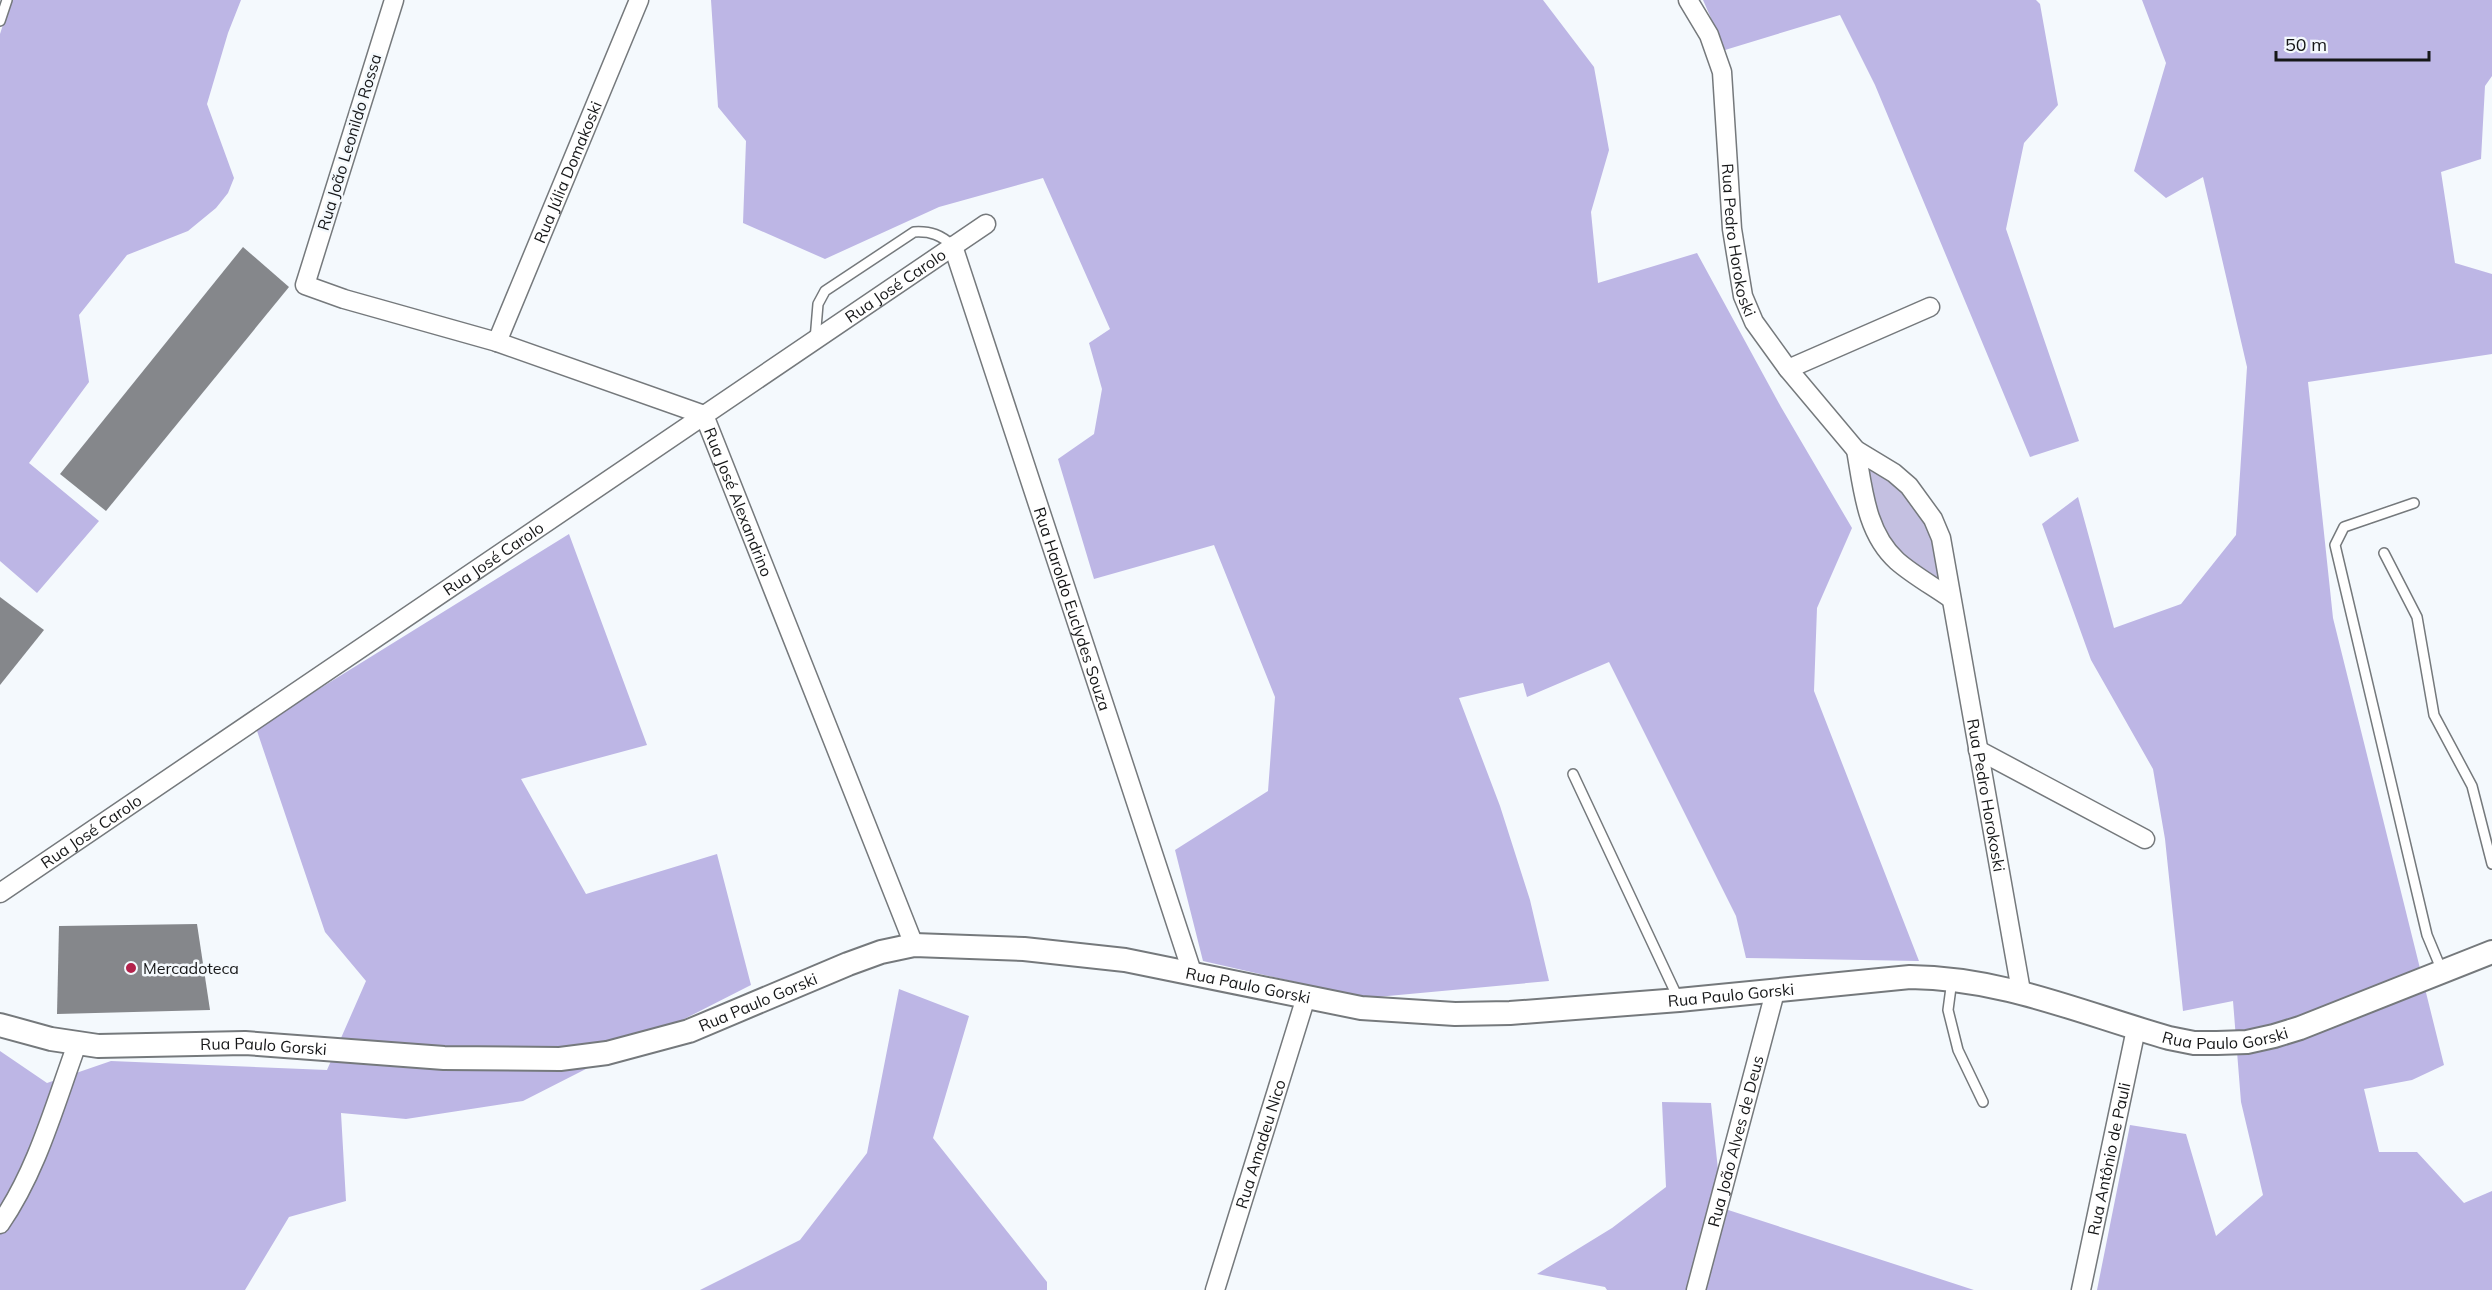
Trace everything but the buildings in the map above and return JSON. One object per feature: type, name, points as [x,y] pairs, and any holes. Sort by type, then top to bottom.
[{"type":"street","name":"Rua João Leonildo Rossa","points":[[305,285],[394,0]]},
{"type":"street","name":"Rua Júlia Domakoski","points":[[497,342],[639,0]]},
{"type":"street","name":"Rua Pedro Horokoski","points":[[1688,0],[1709,35],[1722,72],[1732,229],[1743,296],[1754,322],[1788,369],[1856,450],[1894,473],[1922,501],[1941,538],[2021,991]]},
{"type":"street","name":"Rua José Carolo","points":[[0,892],[986,224]]},
{"type":"street","name":"Rua Haroldo Euclydes Souza","points":[[953,246],[1192,972]]},
{"type":"street","name":"Rua José Alexandrino","points":[[305,285],[344,299],[497,342],[704,415],[914,945]]},
{"type":"street","points":[[1788,369],[1930,306]]},
{"type":"street","name":"Rua Pedro Horokoski","points":[[1856,450],[1866,506],[1884,545],[1896,560],[1950,598]]},
{"type":"street","points":[[1978,750],[2145,839]]},
{"type":"street","name":"Rua Paulo Gorski","points":[[0,1025],[76,1044],[124,1047],[245,1043],[444,1058],[560,1059],[607,1053],[689,1031],[848,964],[881,952],[914,945],[1024,949],[1125,960],[1361,1008],[1455,1014],[1522,1012],[1679,1000],[1910,977],[1952,979],[2021,991],[2136,1029],[2194,1043],[2247,1042],[2300,1028],[2492,952]]},
{"type":"street","name":"Rua João Alves de Deus","points":[[1696,1290],[1775,992]]},
{"type":"street","name":"Rua Amadeu Nico","points":[[1215,1290],[1306,997]]},
{"type":"street","name":"Rua Antônio de Pauli","points":[[2081,1290],[2136,1029]]},
{"type":"street","points":[[0,1224],[27,1176],[76,1044]]},
{"type":"lane","points":[[0,21],[7,0]]},
{"type":"lane","points":[[815,340],[818,303],[825,291],[914,232],[925,231],[942,236],[953,246]]},
{"type":"lane","points":[[2414,503],[2344,527],[2335,545],[2427,935],[2442,971]]},
{"type":"lane","points":[[2384,553],[2416,617],[2434,715],[2472,786],[2492,864]]},
{"type":"lane","points":[[1573,774],[1679,1000]]},
{"type":"lane","points":[[1952,979],[1948,1010],[1958,1050],[1983,1102]]},
{"type":"shaded area","points":[[11,0],[241,0],[228,33],[207,104],[234,178],[228,193],[216,208],[188,231],[127,255],[79,315],[89,382],[29,463],[99,521],[37,593],[0,561],[0,34]]},
{"type":"shaded area","points":[[711,0],[1543,0],[1594,67],[1609,150],[1591,212],[1598,283],[1697,253],[1781,407],[1852,528],[1817,608],[1814,691],[1919,961],[1746,958],[1736,916],[1609,662],[1527,697],[1523,683],[1459,698],[1500,806],[1530,900],[1549,981],[1366,998],[1203,961],[1175,850],[1268,791],[1275,697],[1214,545],[1094,579],[1058,459],[1094,434],[1102,389],[1089,343],[1110,329],[1043,178],[939,207],[825,259],[743,223],[746,141],[718,107]]},
{"type":"shaded area","points":[[1703,0],[2036,0],[2040,4],[2058,105],[2024,143],[2006,229],[2079,441],[2030,457],[1875,85],[1840,15],[1725,50]]},
{"type":"shaded area","points":[[2142,0],[2492,0],[2492,76],[2485,86],[2481,159],[2441,172],[2455,263],[2492,274],[2492,354],[2308,382],[2333,618],[2444,1065],[2412,1080],[2364,1089],[2379,1152],[2417,1152],[2464,1203],[2492,1191],[2492,1290],[2097,1290],[2130,1125],[2186,1134],[2216,1236],[2263,1195],[2241,1102],[2233,1001],[2183,1011],[2165,839],[2153,769],[2091,660],[2042,524],[2078,497],[2114,628],[2181,604],[2236,535],[2247,367],[2203,177],[2166,198],[2134,171],[2166,63]]},
{"type":"shaded area","points":[[1867,467],[1900,490],[1919,513],[1931,541],[1941,579],[1922,569],[1896,547],[1881,520]]},
{"type":"shaded area","points":[[569,534],[647,745],[521,779],[586,894],[717,854],[751,985],[523,1101],[406,1119],[341,1113],[346,1201],[289,1217],[245,1290],[0,1290],[0,1051],[47,1083],[111,1061],[327,1070],[366,981],[325,932],[256,728]]},
{"type":"shaded area","points":[[899,989],[969,1016],[933,1138],[1047,1282],[1047,1290],[700,1290],[800,1240],[867,1153]]},
{"type":"shaded area","points":[[1662,1102],[1711,1103],[1722,1208],[1974,1290],[1607,1290],[1605,1287],[1537,1274],[1612,1228],[1666,1187]]},
{"type":"place","name":"Mercadoteca","points":[[131,968]]}]
